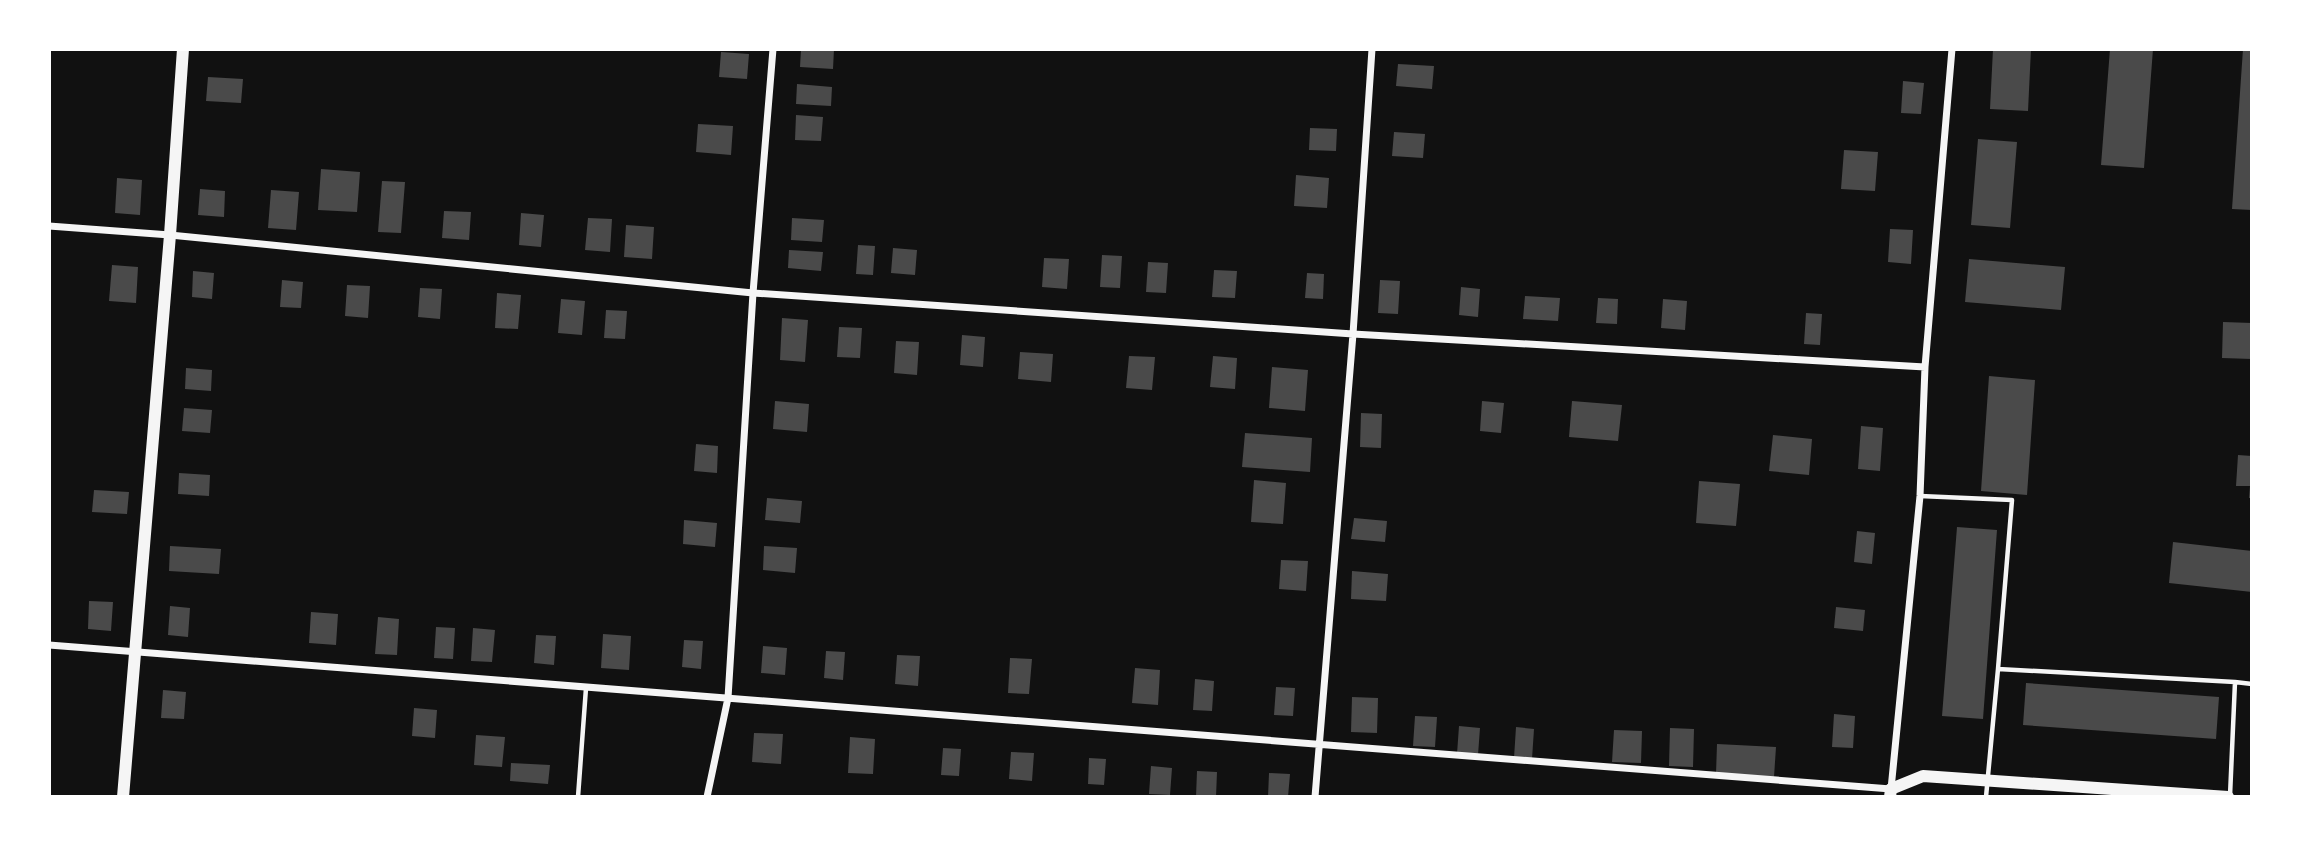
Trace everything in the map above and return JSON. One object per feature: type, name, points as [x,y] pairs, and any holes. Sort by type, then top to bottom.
[{"type":"street","points":[[123,797],[183,49]]},
{"type":"street","points":[[707,797],[729,698],[753,293],[773,49]]},
{"type":"street","points":[[1315,797],[1353,334],[1372,49]]},
{"type":"street","points":[[1890,793],[1920,496],[1925,367],[1952,49]]},
{"type":"street","points":[[49,226],[170,235],[753,293],[1353,334],[1925,367]]},
{"type":"street","points":[[49,645],[1318,744],[1890,793],[1923,776],[2229,797]]},
{"type":"lane","points":[[1920,496],[2012,500],[1986,797]]},
{"type":"lane","points":[[1998,669],[2252,684]]},
{"type":"lane","points":[[2229,797],[2235,682]]},
{"type":"lane","points":[[578,797],[586,687]]},
{"type":"building","points":[[801,49],[834,49],[833,69],[800,67]]},
{"type":"building","points":[[1993,49],[2031,49],[2028,111],[1990,109]]},
{"type":"building","points":[[2110,49],[2153,49],[2144,168],[2101,165]]},
{"type":"building","points":[[2243,49],[2252,49],[2252,210],[2232,209]]},
{"type":"building","points":[[721,52],[749,54],[747,79],[719,77]]},
{"type":"building","points":[[1398,64],[1434,66],[1432,89],[1396,86]]},
{"type":"building","points":[[208,77],[243,79],[241,103],[206,101]]},
{"type":"building","points":[[1903,81],[1924,83],[1921,114],[1901,113]]},
{"type":"building","points":[[797,84],[832,87],[831,106],[796,104]]},
{"type":"building","points":[[796,115],[823,117],[821,141],[795,140]]},
{"type":"building","points":[[698,124],[733,126],[731,155],[696,152]]},
{"type":"building","points":[[1310,128],[1337,129],[1336,151],[1309,150]]},
{"type":"building","points":[[1394,132],[1425,134],[1423,158],[1392,156]]},
{"type":"building","points":[[1978,139],[2017,142],[2010,228],[1971,225]]},
{"type":"building","points":[[1844,150],[1878,152],[1875,191],[1841,189]]},
{"type":"building","points":[[321,169],[360,172],[357,212],[318,210]]},
{"type":"building","points":[[1296,175],[1329,178],[1327,208],[1294,206]]},
{"type":"building","points":[[117,178],[142,180],[140,215],[115,213]]},
{"type":"building","points":[[382,181],[405,182],[401,233],[378,232]]},
{"type":"building","points":[[200,189],[225,191],[224,217],[198,215]]},
{"type":"building","points":[[271,190],[299,192],[296,230],[268,228]]},
{"type":"building","points":[[444,211],[471,212],[469,240],[442,238]]},
{"type":"building","points":[[521,213],[544,215],[541,247],[519,245]]},
{"type":"building","points":[[588,218],[612,219],[610,252],[585,250]]},
{"type":"building","points":[[792,218],[824,220],[822,242],[791,240]]},
{"type":"building","points":[[626,225],[654,227],[652,259],[624,257]]},
{"type":"building","points":[[1890,229],[1913,230],[1911,264],[1888,262]]},
{"type":"building","points":[[858,245],[875,246],[873,275],[856,274]]},
{"type":"building","points":[[893,248],[917,250],[915,275],[891,273]]},
{"type":"building","points":[[789,250],[823,252],[821,271],[788,268]]},
{"type":"building","points":[[1102,255],[1122,256],[1120,288],[1100,287]]},
{"type":"building","points":[[1044,258],[1069,259],[1067,289],[1042,287]]},
{"type":"building","points":[[1969,259],[2065,267],[2061,310],[1965,302]]},
{"type":"building","points":[[1148,262],[1168,263],[1166,293],[1146,292]]},
{"type":"building","points":[[112,265],[138,267],[136,303],[109,301]]},
{"type":"building","points":[[1214,270],[1237,271],[1235,298],[1212,297]]},
{"type":"building","points":[[193,271],[214,273],[212,299],[192,297]]},
{"type":"building","points":[[1307,273],[1324,274],[1323,299],[1305,298]]},
{"type":"building","points":[[282,280],[303,282],[301,308],[280,307]]},
{"type":"building","points":[[1380,280],[1400,281],[1398,314],[1378,313]]},
{"type":"building","points":[[347,285],[370,286],[368,318],[345,316]]},
{"type":"building","points":[[1461,287],[1480,289],[1478,317],[1459,315]]},
{"type":"building","points":[[420,288],[442,289],[440,319],[418,317]]},
{"type":"building","points":[[497,293],[521,295],[518,329],[495,328]]},
{"type":"building","points":[[1525,296],[1560,298],[1558,321],[1523,319]]},
{"type":"building","points":[[1598,298],[1618,299],[1617,324],[1596,323]]},
{"type":"building","points":[[561,299],[585,301],[582,335],[558,333]]},
{"type":"building","points":[[1663,299],[1687,301],[1685,330],[1661,328]]},
{"type":"building","points":[[606,310],[627,311],[625,339],[604,338]]},
{"type":"building","points":[[1806,313],[1822,314],[1820,345],[1804,344]]},
{"type":"building","points":[[782,318],[808,320],[805,362],[780,360]]},
{"type":"building","points":[[2223,322],[2252,323],[2252,359],[2222,358]]},
{"type":"building","points":[[839,327],[862,328],[860,358],[837,357]]},
{"type":"building","points":[[962,335],[985,337],[983,367],[960,365]]},
{"type":"building","points":[[896,341],[919,342],[917,375],[894,373]]},
{"type":"building","points":[[1020,352],[1053,354],[1051,382],[1018,379]]},
{"type":"building","points":[[1129,356],[1155,357],[1152,390],[1126,388]]},
{"type":"building","points":[[1213,356],[1237,358],[1235,389],[1210,387]]},
{"type":"building","points":[[1272,367],[1308,370],[1305,411],[1269,408]]},
{"type":"building","points":[[186,368],[212,370],[211,391],[185,389]]},
{"type":"building","points":[[1989,376],[2035,380],[2027,495],[1981,491]]},
{"type":"building","points":[[775,401],[809,404],[807,432],[773,429]]},
{"type":"building","points":[[1482,401],[1504,403],[1501,433],[1480,431]]},
{"type":"building","points":[[1572,401],[1622,405],[1618,441],[1569,437]]},
{"type":"building","points":[[184,408],[212,410],[210,433],[182,431]]},
{"type":"building","points":[[1361,413],[1382,414],[1381,448],[1360,447]]},
{"type":"building","points":[[1861,426],[1883,428],[1880,471],[1858,469]]},
{"type":"building","points":[[1245,433],[1312,438],[1310,472],[1242,467]]},
{"type":"building","points":[[1773,435],[1812,439],[1809,475],[1769,471]]},
{"type":"building","points":[[696,444],[718,446],[717,473],[694,471]]},
{"type":"building","points":[[2238,455],[2252,456],[2252,498],[2249,498],[2250,486],[2236,486]]},
{"type":"building","points":[[179,473],[210,475],[209,496],[178,494]]},
{"type":"building","points":[[1254,480],[1286,483],[1283,524],[1251,522]]},
{"type":"building","points":[[1699,481],[1740,484],[1736,526],[1696,523]]},
{"type":"building","points":[[94,490],[129,492],[127,514],[92,512]]},
{"type":"building","points":[[767,498],[802,501],[800,523],[765,520]]},
{"type":"building","points":[[1354,518],[1387,521],[1385,542],[1351,539]]},
{"type":"building","points":[[684,520],[717,523],[715,547],[683,544]]},
{"type":"building","points":[[1957,527],[1997,530],[1983,719],[1942,716]]},
{"type":"building","points":[[1857,531],[1875,533],[1872,564],[1854,562]]},
{"type":"building","points":[[2173,542],[2252,551],[2252,592],[2169,583]]},
{"type":"building","points":[[170,546],[221,549],[219,574],[169,571]]},
{"type":"building","points":[[764,546],[797,548],[795,573],[763,570]]},
{"type":"building","points":[[1281,560],[1308,561],[1306,591],[1279,589]]},
{"type":"building","points":[[1352,571],[1388,574],[1386,601],[1351,599]]},
{"type":"building","points":[[89,601],[113,602],[111,631],[88,629]]},
{"type":"building","points":[[170,606],[190,608],[188,637],[168,635]]},
{"type":"building","points":[[1836,607],[1865,610],[1863,631],[1834,628]]},
{"type":"building","points":[[311,612],[338,614],[336,645],[309,643]]},
{"type":"building","points":[[378,617],[399,619],[397,655],[375,654]]},
{"type":"building","points":[[436,627],[455,628],[453,659],[434,658]]},
{"type":"building","points":[[473,628],[495,630],[492,662],[471,661]]},
{"type":"building","points":[[603,634],[631,636],[629,670],[601,668]]},
{"type":"building","points":[[536,635],[556,636],[554,665],[534,663]]},
{"type":"building","points":[[684,640],[703,641],[701,669],[682,667]]},
{"type":"building","points":[[763,646],[787,648],[785,675],[761,673]]},
{"type":"building","points":[[826,651],[845,652],[843,680],[824,678]]},
{"type":"building","points":[[897,655],[920,656],[918,686],[895,684]]},
{"type":"building","points":[[1010,658],[1032,659],[1029,694],[1008,693]]},
{"type":"building","points":[[1135,668],[1160,670],[1158,705],[1132,703]]},
{"type":"building","points":[[1195,679],[1214,681],[1212,711],[1193,710]]},
{"type":"building","points":[[2026,683],[2219,697],[2216,739],[2023,725]]},
{"type":"building","points":[[1276,687],[1295,688],[1293,716],[1274,715]]},
{"type":"building","points":[[163,690],[186,692],[184,719],[161,718]]},
{"type":"building","points":[[1352,697],[1378,698],[1377,733],[1351,732]]},
{"type":"building","points":[[414,708],[437,710],[435,738],[412,736]]},
{"type":"building","points":[[1834,714],[1855,716],[1853,748],[1832,747]]},
{"type":"building","points":[[1415,716],[1437,717],[1435,747],[1413,746]]},
{"type":"building","points":[[1459,726],[1480,728],[1478,755],[1457,754]]},
{"type":"building","points":[[1516,727],[1534,729],[1532,759],[1514,758]]},
{"type":"building","points":[[1670,728],[1694,729],[1693,767],[1669,766]]},
{"type":"building","points":[[1614,730],[1642,731],[1641,763],[1612,762]]},
{"type":"building","points":[[754,733],[783,734],[781,764],[752,762]]},
{"type":"building","points":[[476,735],[505,737],[502,767],[474,765]]},
{"type":"building","points":[[850,737],[875,739],[873,774],[848,773]]},
{"type":"building","points":[[1717,744],[1776,747],[1774,777],[1716,774]]},
{"type":"building","points":[[943,748],[961,749],[959,776],[941,775]]},
{"type":"building","points":[[1011,752],[1034,753],[1032,781],[1009,779]]},
{"type":"building","points":[[1089,758],[1106,759],[1104,785],[1088,784]]},
{"type":"building","points":[[511,763],[550,765],[548,784],[510,781]]},
{"type":"building","points":[[1151,766],[1172,768],[1170,795],[1149,794]]},
{"type":"building","points":[[1197,771],[1217,772],[1216,797],[1196,797]]},
{"type":"building","points":[[1269,773],[1290,774],[1288,797],[1268,797]]}]
